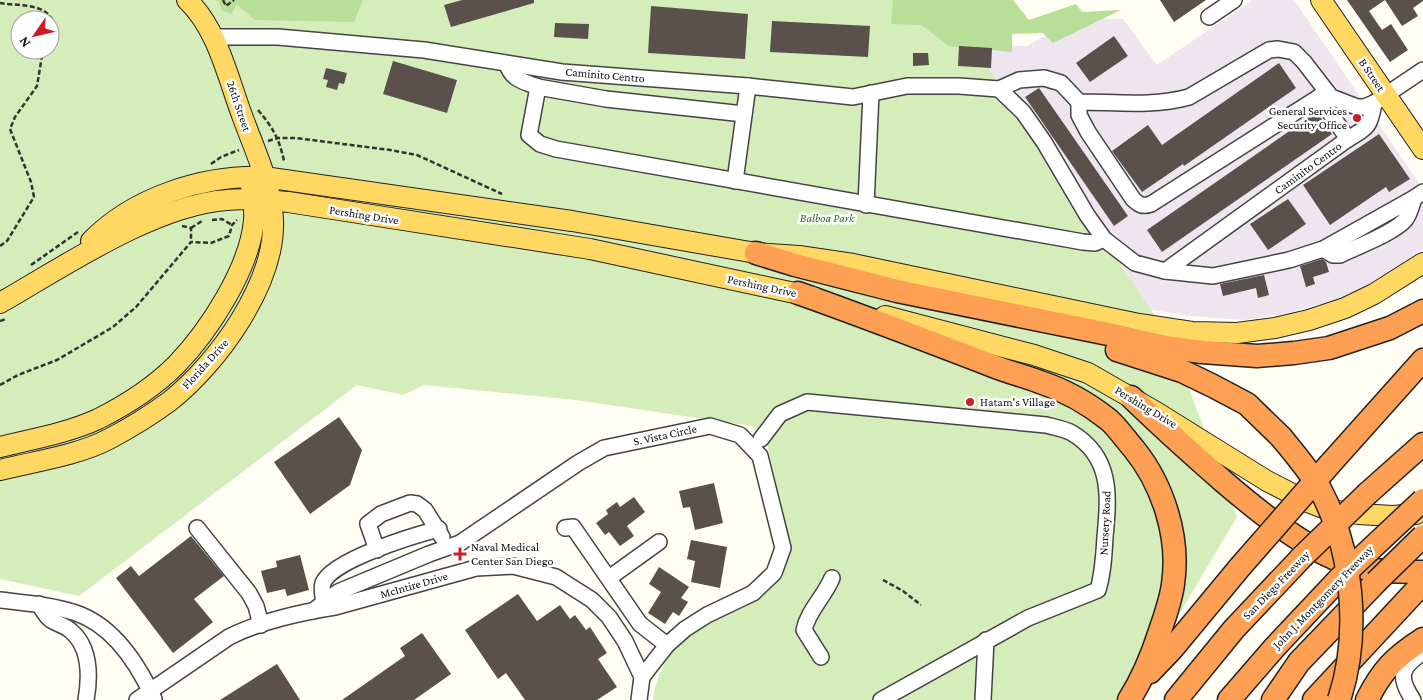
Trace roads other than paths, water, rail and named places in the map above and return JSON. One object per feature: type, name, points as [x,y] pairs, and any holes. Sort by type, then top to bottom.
[{"type":"highway","points":[[756,253],[804,268],[897,291],[1113,334],[1165,347],[1202,352],[1257,356],[1329,348],[1390,328],[1423,311]]},
{"type":"highway","points":[[798,293],[1058,389],[1110,421],[1121,433],[1143,460],[1156,484],[1166,510],[1173,546],[1174,567],[1170,598],[1153,651],[1134,692]]},
{"type":"highway","points":[[938,299],[1132,354],[1182,372],[1247,404],[1282,437],[1319,488],[1331,513],[1343,549],[1350,586],[1351,615],[1350,645],[1339,700]]},
{"type":"highway","points":[[1134,692],[1240,567],[1423,360]]},
{"type":"highway","points":[[1131,398],[1179,444],[1245,500],[1292,534],[1334,558],[1362,568],[1423,572]]},
{"type":"highway","name":"San Diego Freeway","points":[[1176,700],[1234,629],[1302,557],[1423,444]]},
{"type":"highway","name":"John J. Montgomery Freeway","points":[[1229,700],[1339,579],[1423,500]]},
{"type":"highway","points":[[1272,700],[1299,662],[1423,536]]},
{"type":"highway","points":[[1314,700],[1423,583]]},
{"type":"highway","points":[[1367,700],[1381,674],[1392,661],[1423,639]]},
{"type":"main road","name":"26th Street","points":[[187,0],[206,23],[212,37],[222,88],[256,176]]},
{"type":"main road","name":"B Street","points":[[1320,0],[1380,99],[1423,149]]},
{"type":"main road","name":"Florida Drive","points":[[0,470],[78,451],[108,440],[170,401],[197,377],[233,332],[248,308],[259,284],[269,254],[273,220],[262,200],[256,176]]},
{"type":"main road","name":"Pershing Drive","points":[[73,260],[100,232],[154,197],[192,185],[256,176],[572,221],[756,253],[799,256],[853,264],[1139,324],[1192,332],[1237,332],[1275,328],[1308,320],[1345,308],[1374,294],[1423,263]]},
{"type":"main road","name":"Pershing Drive","points":[[5,310],[73,260],[135,228],[185,208],[227,200],[262,200],[590,249],[798,293],[1065,364],[1088,373],[1267,482],[1310,503],[1326,509],[1358,514],[1393,516],[1423,514]]},
{"type":"main road","name":"Florida Drive","points":[[0,447],[70,429],[98,419],[131,401],[176,365],[212,322],[231,289],[250,240],[254,220],[262,200]]},
{"type":"street","points":[[1209,17],[1234,0]]},
{"type":"street","name":"Caminito Centro","points":[[212,37],[278,37],[424,50],[562,72],[748,86],[852,97],[907,86],[959,86],[999,89],[1020,80],[1044,78],[1061,83],[1078,102]]},
{"type":"street","points":[[1348,139],[1323,95],[1294,52],[1278,48],[1269,50],[1209,87],[1182,99],[1155,103],[1078,102],[1079,115],[1088,132],[1133,199],[1145,206],[1323,95],[1352,106],[1364,108],[1423,70]]},
{"type":"street","points":[[506,64],[514,77],[538,87],[606,99],[744,114]]},
{"type":"street","points":[[735,181],[748,86]]},
{"type":"street","points":[[538,87],[529,135],[540,144],[556,149],[1083,242],[1095,243],[1104,239]]},
{"type":"street","points":[[999,89],[1023,112],[1044,142],[1087,215],[1104,239],[1135,263],[1165,271],[1213,276],[1289,260],[1323,249],[1333,255],[1340,255],[1396,227],[1405,220],[1419,195]]},
{"type":"street","points":[[866,205],[870,93]]},
{"type":"street","name":"Caminito Centro","points":[[1165,271],[1348,139],[1365,129],[1371,122],[1380,99]]},
{"type":"street","name":"Nursery Road","points":[[761,439],[780,414],[807,402],[1046,425],[1071,432],[1091,449],[1102,463],[1107,479],[1106,524],[1101,578],[1098,590],[1028,618],[881,700]]},
{"type":"street","name":"S. Vista Circle","points":[[318,607],[338,592],[460,543],[578,463],[604,448],[710,426],[740,436],[760,456],[783,548],[774,573],[753,593],[707,615],[685,629],[667,645],[642,677]]},
{"type":"street","points":[[377,550],[368,524],[381,514],[410,503],[418,504],[425,510],[448,547]]},
{"type":"street","points":[[565,528],[573,527],[640,624],[667,645]]},
{"type":"street","points":[[197,528],[249,593],[256,606],[261,625]]},
{"type":"street","points":[[318,607],[322,585],[326,577],[349,562],[404,538],[438,529]]},
{"type":"street","points":[[609,578],[659,542]]},
{"type":"street","name":"McIntire Drive","points":[[137,700],[153,695],[229,637],[242,630],[318,607],[335,608],[476,568],[513,566],[556,577],[592,600],[609,617],[625,641],[642,677]]},
{"type":"street","points":[[821,657],[804,630],[806,619],[827,590],[832,578]]},
{"type":"street","points":[[0,600],[39,604],[76,613],[108,632],[130,656],[153,695]]},
{"type":"street","points":[[39,604],[50,620],[63,625],[79,638],[85,651],[89,669],[89,685],[86,700]]},
{"type":"street","points":[[983,700],[986,640]]},
{"type":"street","points":[[1423,652],[1408,662],[1403,670],[1403,680],[1410,696],[1423,693]]},
{"type":"street","points":[[639,700],[642,677]]},
{"type":"place","name":"General Services Security Office","points":[[1357,118]]},
{"type":"place","name":"Hatam's Village","points":[[970,402]]},
{"type":"place","name":"Naval Medical Center San Diego","points":[[460,554]]},
{"type":"park label","name":"Balboa Park","points":[[827,218]]}]
